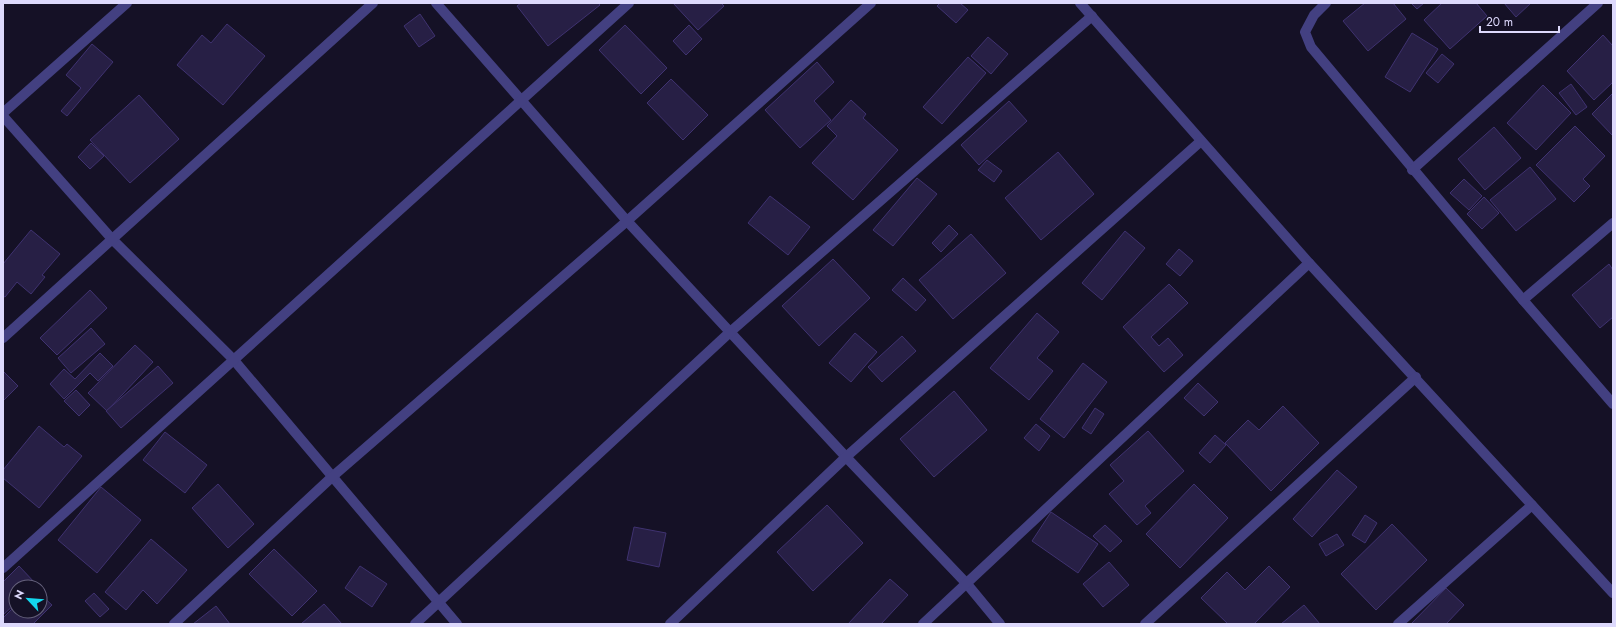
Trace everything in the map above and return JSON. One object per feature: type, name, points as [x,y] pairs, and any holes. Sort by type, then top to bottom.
[{"type":"street","points":[[127,3],[3,115],[112,239],[233,359],[457,624]]},
{"type":"street","points":[[3,338],[373,3]]},
{"type":"street","points":[[436,3],[627,221],[846,457],[967,584],[1000,624]]},
{"type":"street","points":[[3,568],[629,3]]},
{"type":"street","points":[[174,624],[332,477],[627,221],[871,3]]},
{"type":"street","points":[[1080,3],[1309,263],[1416,377],[1613,593]]},
{"type":"street","points":[[1326,3],[1314,15],[1305,32],[1311,47],[1412,170],[1613,404]]},
{"type":"street","points":[[1412,170],[1598,3]]},
{"type":"street","points":[[415,624],[729,332],[1092,16]]},
{"type":"street","points":[[670,624],[846,457],[1201,141]]},
{"type":"street","points":[[1523,300],[1613,223]]},
{"type":"street","points":[[923,624],[1309,263]]},
{"type":"street","points":[[1146,624],[1416,377]]},
{"type":"street","points":[[1398,624],[1532,505]]},
{"type":"building","points":[[521,3],[598,3],[600,5],[548,46],[517,6]]},
{"type":"building","points":[[673,3],[721,3],[724,6],[698,30]]},
{"type":"building","points":[[940,3],[960,3],[968,10],[956,23],[937,6]]},
{"type":"building","points":[[1365,3],[1393,3],[1406,19],[1368,51],[1343,21]]},
{"type":"building","points":[[1411,3],[1424,3],[1417,9]]},
{"type":"building","points":[[1442,3],[1476,3],[1487,16],[1450,49],[1424,20]]},
{"type":"building","points":[[1504,3],[1531,3],[1516,17]]},
{"type":"building","points":[[420,14],[435,36],[419,47],[404,26]]},
{"type":"building","points":[[227,24],[265,56],[223,105],[177,65],[202,35],[211,43]]},
{"type":"building","points":[[625,25],[667,68],[641,94],[599,50]]},
{"type":"building","points":[[689,25],[702,39],[686,55],[673,41]]},
{"type":"building","points":[[1412,33],[1438,49],[1410,92],[1385,77]]},
{"type":"building","points":[[1603,35],[1613,46],[1613,82],[1594,100],[1567,71]]},
{"type":"building","points":[[988,37],[1008,54],[991,74],[971,56]]},
{"type":"building","points":[[92,44],[113,62],[67,116],[61,111],[81,88],[66,75]]},
{"type":"building","points":[[1442,54],[1454,64],[1438,83],[1426,73]]},
{"type":"building","points":[[968,57],[986,73],[942,124],[923,107]]},
{"type":"building","points":[[817,62],[834,82],[814,101],[831,120],[800,148],[765,110]]},
{"type":"building","points":[[671,79],[708,115],[683,140],[647,103]]},
{"type":"building","points":[[1571,84],[1587,107],[1576,115],[1559,93]]},
{"type":"building","points":[[1543,85],[1571,113],[1536,150],[1507,123]]},
{"type":"building","points":[[1613,93],[1613,136],[1592,114]]},
{"type":"building","points":[[139,95],[179,139],[130,183],[90,140]]},
{"type":"building","points":[[851,100],[866,114],[863,118],[898,150],[853,200],[812,163],[837,136],[827,126]]},
{"type":"building","points":[[1009,101],[1027,121],[979,165],[961,145]]},
{"type":"building","points":[[1575,126],[1605,156],[1583,179],[1590,186],[1574,202],[1536,165]]},
{"type":"building","points":[[1494,127],[1521,158],[1485,190],[1458,159]]},
{"type":"building","points":[[91,143],[104,156],[90,169],[78,157]]},
{"type":"building","points":[[1058,152],[1094,194],[1041,240],[1005,198]]},
{"type":"building","points":[[987,160],[1002,171],[994,182],[978,170]]},
{"type":"building","points":[[1530,167],[1556,199],[1516,231],[1490,200]]},
{"type":"building","points":[[917,178],[937,194],[893,246],[873,230]]},
{"type":"building","points":[[1464,179],[1482,196],[1469,210],[1450,193]]},
{"type":"building","points":[[770,196],[810,227],[788,255],[748,223]]},
{"type":"building","points":[[1484,197],[1499,213],[1482,229],[1467,214]]},
{"type":"building","points":[[949,225],[958,234],[941,252],[932,243]]},
{"type":"building","points":[[31,230],[60,254],[42,275],[45,277],[31,294],[17,282],[5,297],[3,296],[3,264]]},
{"type":"building","points":[[1125,231],[1145,248],[1102,300],[1082,283]]},
{"type":"building","points":[[971,234],[1006,273],[953,319],[919,280]]},
{"type":"building","points":[[1179,249],[1193,261],[1180,276],[1166,264]]},
{"type":"building","points":[[833,259],[870,298],[819,346],[782,306]]},
{"type":"building","points":[[1609,264],[1613,270],[1613,317],[1600,328],[1572,295]]},
{"type":"building","points":[[903,278],[926,300],[916,311],[892,290]]},
{"type":"building","points":[[1169,284],[1188,303],[1151,337],[1159,346],[1168,338],[1183,355],[1164,372],[1123,327]]},
{"type":"building","points":[[90,290],[107,308],[57,355],[40,338]]},
{"type":"building","points":[[1037,313],[1059,332],[1037,358],[1053,371],[1029,400],[990,368]]},
{"type":"building","points":[[91,328],[105,344],[71,373],[58,358]]},
{"type":"building","points":[[855,333],[877,352],[851,382],[829,363]]},
{"type":"building","points":[[902,336],[916,351],[882,382],[868,367]]},
{"type":"building","points":[[135,345],[153,362],[107,411],[88,393]]},
{"type":"building","points":[[100,353],[113,366],[98,381],[90,373],[64,399],[50,384],[64,369],[75,379]]},
{"type":"building","points":[[1083,363],[1107,382],[1064,438],[1040,419]]},
{"type":"building","points":[[158,366],[173,383],[121,428],[106,411]]},
{"type":"building","points":[[3,371],[18,386],[3,401]]},
{"type":"building","points":[[1198,383],[1218,402],[1204,416],[1184,398]]},
{"type":"building","points":[[76,390],[90,405],[79,416],[64,401]]},
{"type":"building","points":[[954,391],[987,430],[934,477],[900,439]]},
{"type":"building","points":[[1283,406],[1319,443],[1271,491],[1225,443],[1248,420],[1259,430]]},
{"type":"building","points":[[1095,408],[1104,414],[1091,434],[1082,428]]},
{"type":"building","points":[[1036,424],[1050,436],[1039,451],[1024,438]]},
{"type":"building","points":[[39,426],[64,447],[67,444],[82,456],[39,508],[3,478],[3,470]]},
{"type":"building","points":[[1148,431],[1184,471],[1145,506],[1151,513],[1137,525],[1109,494],[1124,481],[1110,465]]},
{"type":"building","points":[[165,432],[207,465],[185,493],[143,460]]},
{"type":"building","points":[[1215,435],[1226,445],[1210,463],[1199,453]]},
{"type":"building","points":[[1337,470],[1357,487],[1312,537],[1293,519]]},
{"type":"building","points":[[218,484],[254,524],[228,548],[192,508]]},
{"type":"building","points":[[1194,484],[1228,518],[1180,568],[1146,534]]},
{"type":"building","points":[[101,487],[141,520],[97,573],[58,540]]},
{"type":"building","points":[[827,505],[863,543],[813,591],[777,552]]},
{"type":"building","points":[[1051,512],[1098,544],[1078,573],[1032,541]]},
{"type":"building","points":[[1365,515],[1377,523],[1365,543],[1352,535]]},
{"type":"building","points":[[1392,524],[1427,560],[1376,610],[1341,574]]},
{"type":"building","points":[[1105,525],[1122,541],[1110,552],[1093,536]]},
{"type":"building","points":[[634,527],[666,533],[659,567],[627,560]]},
{"type":"building","points":[[1337,534],[1344,545],[1326,556],[1319,544]]},
{"type":"building","points":[[151,539],[187,570],[157,604],[143,590],[126,610],[105,592]]},
{"type":"building","points":[[274,549],[317,591],[292,616],[249,574]]},
{"type":"building","points":[[1109,562],[1129,585],[1103,607],[1083,584]]},
{"type":"building","points":[[19,566],[31,579],[8,579],[8,610],[3,615],[3,582]]},
{"type":"building","points":[[360,566],[387,584],[372,607],[345,588]]},
{"type":"building","points":[[1269,566],[1290,587],[1254,624],[1228,624],[1201,598],[1227,572],[1245,590]]},
{"type":"building","points":[[890,579],[908,595],[881,624],[848,624]]},
{"type":"building","points":[[1446,588],[1464,605],[1446,624],[1411,624]]},
{"type":"building","points":[[94,593],[109,609],[100,617],[85,601]]},
{"type":"building","points":[[48,601],[52,605],[48,609]]},
{"type":"building","points":[[324,604],[342,624],[301,624]]},
{"type":"building","points":[[1304,605],[1320,624],[1281,624]]},
{"type":"building","points":[[216,606],[230,624],[193,624]]},
{"type":"building","points":[[8,613],[8,619],[38,619],[33,624],[3,624],[3,618]]}]
